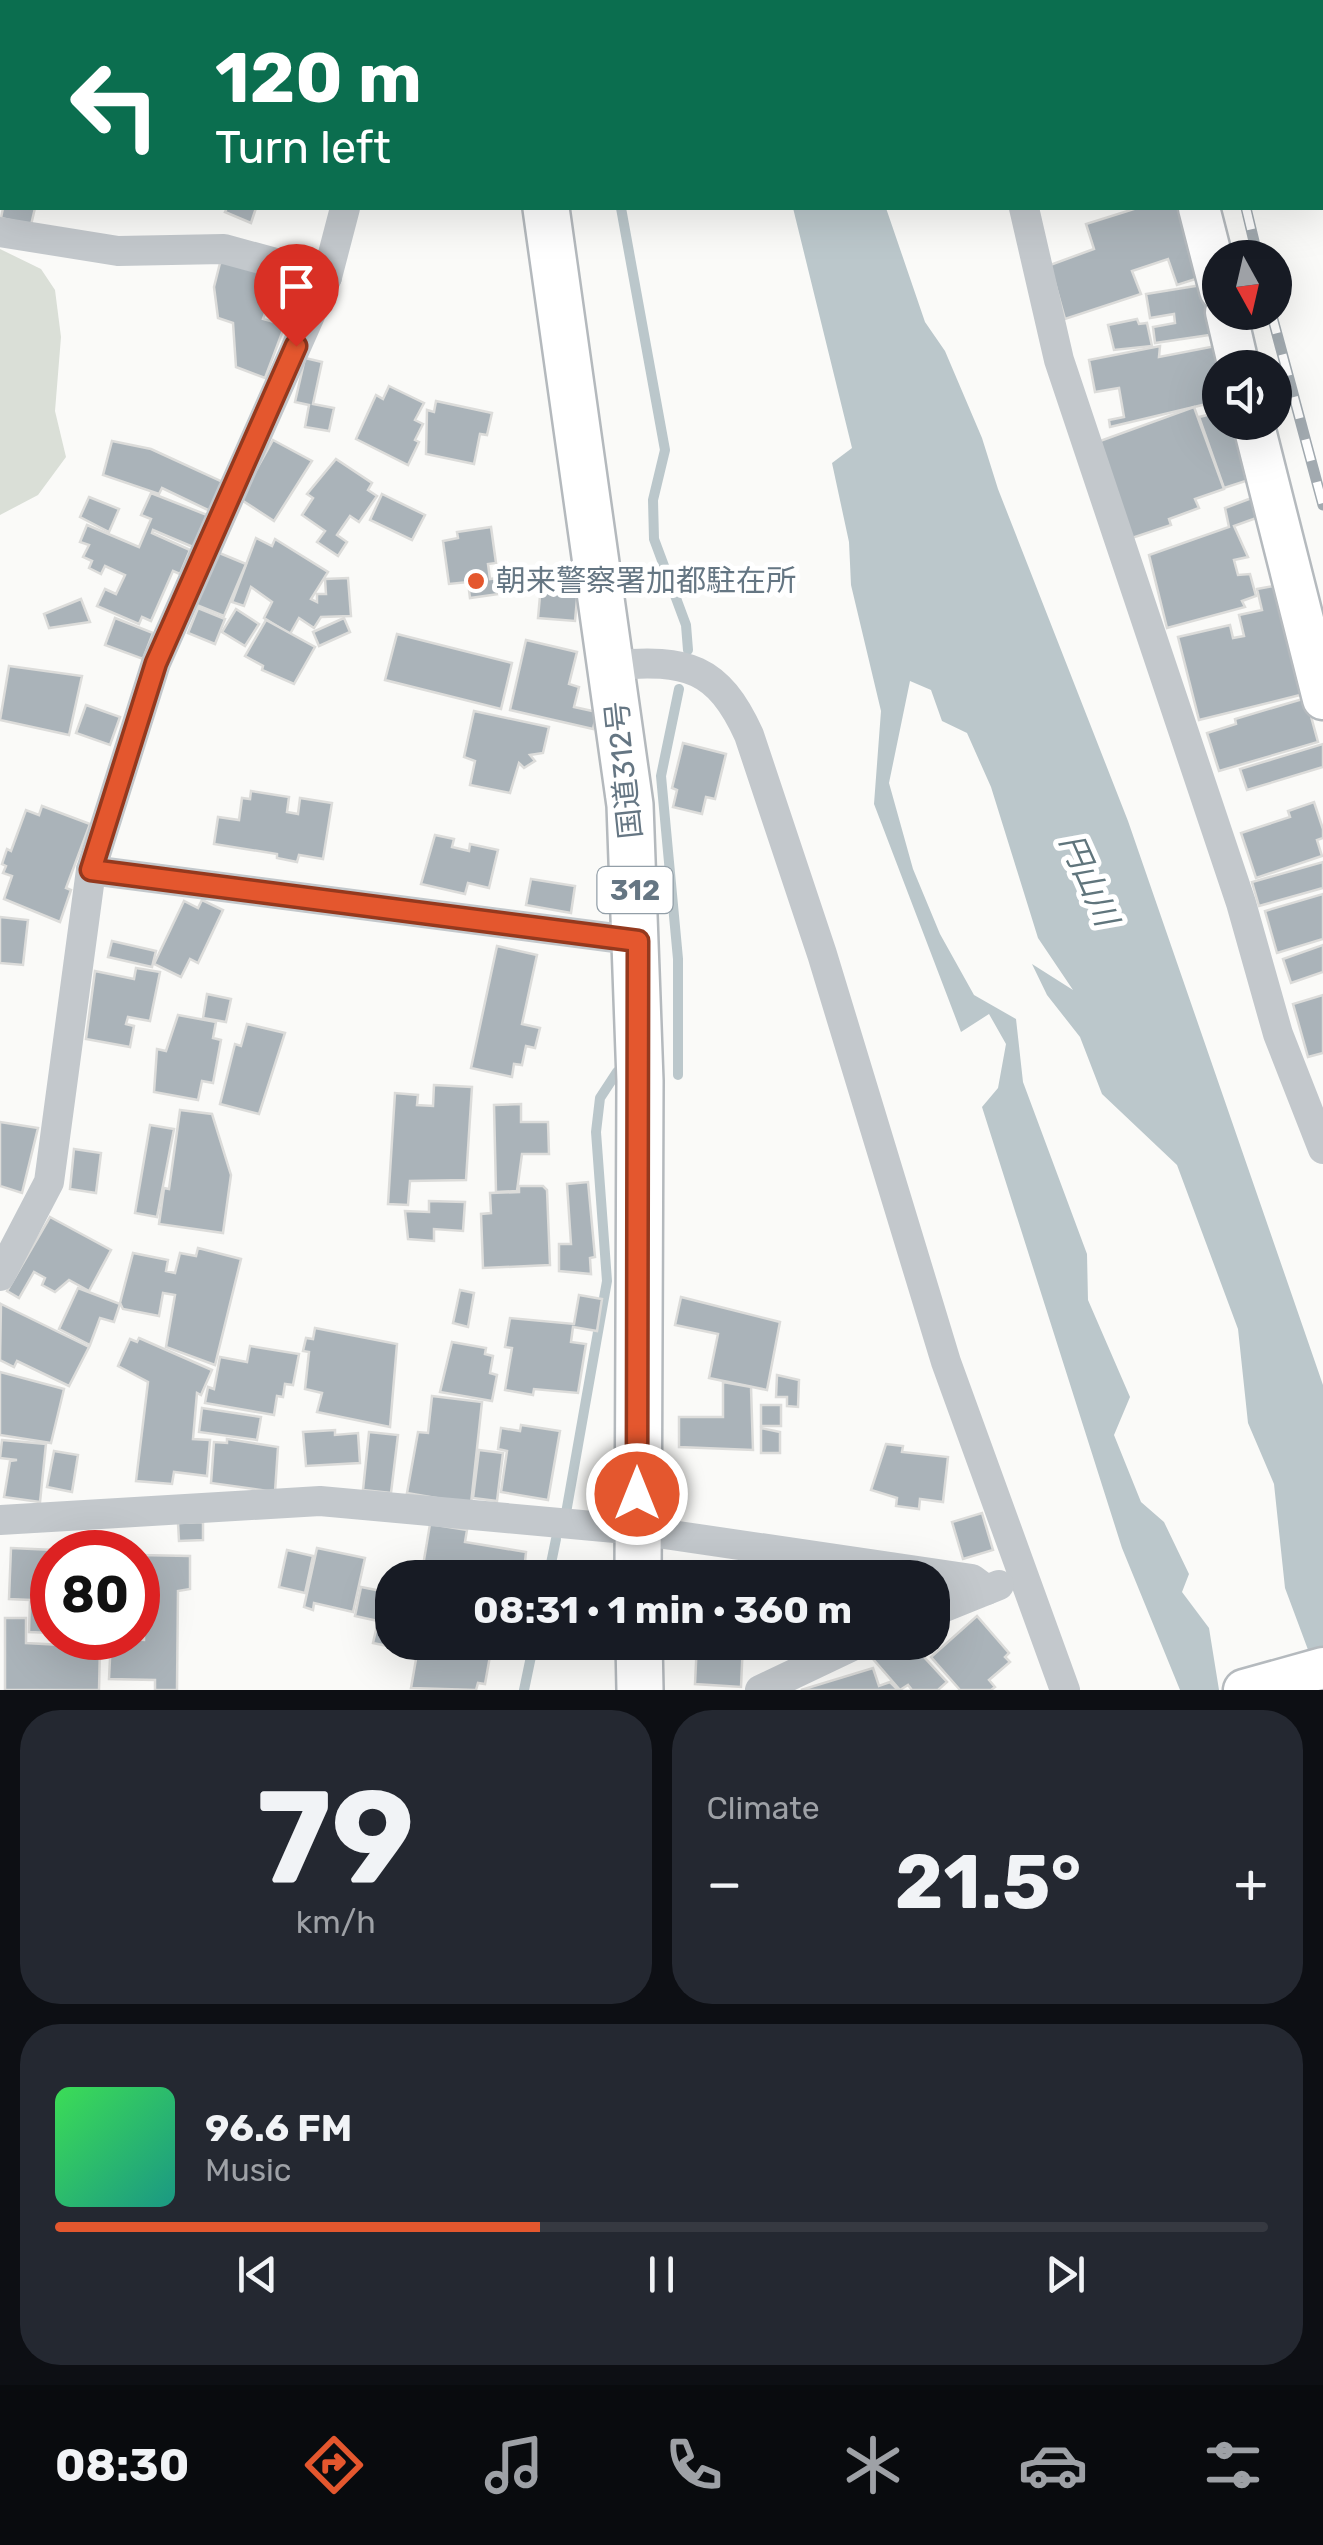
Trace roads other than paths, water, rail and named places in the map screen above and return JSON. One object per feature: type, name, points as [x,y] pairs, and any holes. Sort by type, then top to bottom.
[{"type":"highway","name":"国道312号","points":[[546,210],[630,805],[638,941],[638,1560]]},
{"type":"highway","points":[[639,1660],[640,1690]]},
{"type":"main road","points":[[1200,210],[1207,240]]},
{"type":"main road","points":[[1258,440],[1323,699]]},
{"type":"main road","points":[[1244,1690],[1323,1668]]},
{"type":"street","points":[[4,1256],[48,1182],[91,870],[156,663],[327,277],[344,210]]},
{"type":"street","points":[[1024,210],[1059,360],[1241,904],[1278,1034],[1323,1149]]},
{"type":"street","points":[[0,232],[118,251],[224,249],[327,277]]},
{"type":"street","points":[[613,665],[650,662],[706,675],[734,701],[750,736],[822,954],[946,1362],[1065,1690]]},
{"type":"street","points":[[91,870],[638,941]]},
{"type":"street","points":[[0,1520],[320,1501],[637,1530],[972,1579],[987,1590]]},
{"type":"street","points":[[950,1605],[1024,1575]]},
{"type":"street","points":[[760,1690],[824,1660]]},
{"type":"water","name":"円山川","points":[[793,210],[887,210],[925,322],[945,351],[982,438],[998,489],[1128,821],[1323,1385],[1323,1690],[1285,1588],[1274,1484],[1248,1423],[1238,1329],[1177,1165],[1102,1094],[1080,1037],[1047,995],[1032,964],[1073,990],[1038,938],[991,787],[967,733],[942,721],[931,690],[910,681],[889,783],[913,869],[940,934],[974,995],[1016,1019],[1023,1082],[1087,1254],[1088,1300],[1130,1397],[1114,1435],[1141,1502],[1164,1522],[1189,1574],[1182,1592],[1209,1628],[1219,1690],[1180,1690],[1122,1548],[982,1107],[998,1088],[1006,1044],[989,1014],[961,1032],[874,804],[881,711],[851,585],[849,542],[832,463],[852,448]]},
{"type":"waterway","points":[[621,210],[665,450],[653,500],[654,539],[686,625],[688,650]]},
{"type":"waterway","points":[[678,1075],[678,959],[661,776],[679,689]]},
{"type":"waterway","points":[[566,1513],[607,1281],[596,1132],[600,1098],[617,1072]]},
{"type":"waterway","points":[[552,1560],[556,1539]]},
{"type":"waterway","points":[[524,1690],[530,1660]]},
{"type":"railway","points":[[1246,210],[1254,240]]},
{"type":"railway","points":[[1276,330],[1323,505]]},
{"type":"place","name":"朝来警察署加都駐在所","points":[[476,581]]}]
